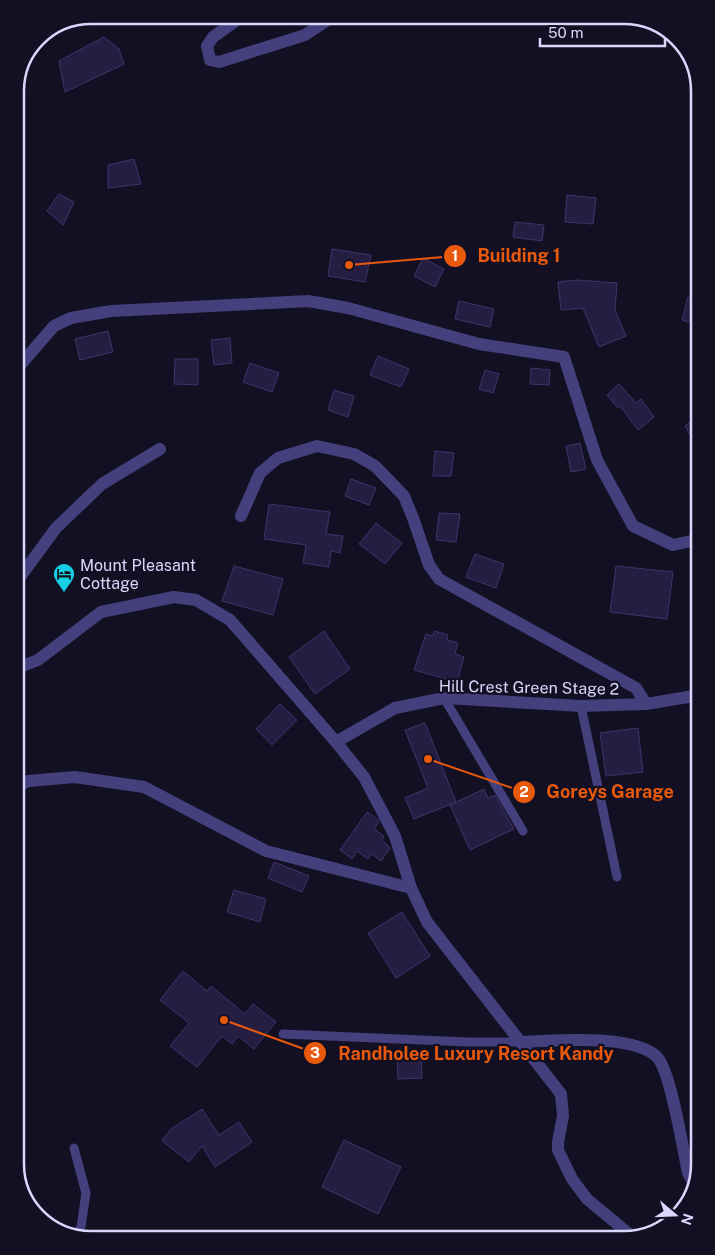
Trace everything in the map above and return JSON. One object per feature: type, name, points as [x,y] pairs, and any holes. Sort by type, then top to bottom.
[{"type":"street","points":[[231,24],[213,37],[207,46],[210,60],[219,62],[305,35],[322,24]]},
{"type":"street","points":[[24,361],[54,326],[71,318],[111,311],[308,301],[348,308],[479,344],[564,357],[597,460],[632,526],[673,545],[691,541]]},
{"type":"street","points":[[241,516],[260,473],[278,458],[317,446],[354,454],[375,466],[404,496],[429,565],[439,579],[636,688],[646,704]]},
{"type":"street","points":[[24,572],[56,528],[102,484],[160,449]]},
{"type":"street","points":[[24,665],[38,660],[101,612],[174,596],[196,600],[230,620],[364,777],[395,836],[411,888],[427,922],[561,1094],[563,1116],[558,1150],[572,1179],[587,1199],[626,1231]]},
{"type":"street","name":"Hill Crest Green Stage 2","points":[[336,742],[395,708],[444,698],[581,706],[646,704],[691,696]]},
{"type":"street","points":[[24,783],[28,781],[76,777],[144,787],[266,851],[411,888]]},
{"type":"street","points":[[520,1042],[613,1041],[646,1049],[658,1059],[668,1079],[690,1177]]},
{"type":"lane","points":[[444,698],[523,831]]},
{"type":"lane","points":[[581,706],[617,877]]},
{"type":"lane","points":[[283,1034],[467,1042],[520,1042]]},
{"type":"lane","points":[[74,1148],[86,1193],[79,1230]]},
{"type":"building","points":[[104,37],[119,49],[124,64],[65,92],[59,61]]},
{"type":"building","points":[[134,159],[141,184],[108,188],[108,165]]},
{"type":"building","points":[[59,194],[74,202],[63,225],[47,211]]},
{"type":"building","points":[[567,195],[596,198],[593,224],[565,222]]},
{"type":"building","points":[[515,222],[544,225],[542,241],[513,237]]},
{"type":"building","points":[[332,249],[371,255],[365,282],[328,276]]},
{"type":"building","points":[[423,258],[444,269],[435,287],[414,276]]},
{"type":"building","points":[[577,280],[617,283],[615,310],[626,336],[599,347],[583,308],[561,310],[558,282]]},
{"type":"building","points":[[688,297],[691,298],[691,322],[682,320]]},
{"type":"building","points":[[459,301],[494,309],[490,327],[455,319]]},
{"type":"building","points":[[108,331],[113,352],[80,360],[75,339]]},
{"type":"building","points":[[230,338],[232,363],[214,365],[211,340]]},
{"type":"building","points":[[378,356],[409,369],[401,387],[370,375]]},
{"type":"building","points":[[175,359],[198,359],[198,385],[174,384]]},
{"type":"building","points":[[250,363],[279,373],[272,392],[243,382]]},
{"type":"building","points":[[531,368],[550,370],[549,385],[530,384]]},
{"type":"building","points":[[485,370],[499,374],[493,393],[479,389]]},
{"type":"building","points":[[619,384],[636,403],[641,399],[654,417],[638,430],[620,406],[618,408],[607,395]]},
{"type":"building","points":[[334,390],[354,396],[348,417],[328,410]]},
{"type":"building","points":[[691,422],[691,437],[685,426]]},
{"type":"building","points":[[580,443],[586,469],[571,472],[566,446]]},
{"type":"building","points":[[435,451],[454,453],[451,476],[433,476]]},
{"type":"building","points":[[351,479],[376,488],[369,505],[345,496]]},
{"type":"building","points":[[269,504],[330,512],[326,534],[343,536],[340,553],[331,551],[329,567],[303,563],[306,545],[264,539]]},
{"type":"building","points":[[439,513],[460,514],[456,542],[436,540]]},
{"type":"building","points":[[376,523],[402,543],[385,564],[359,544]]},
{"type":"building","points":[[475,554],[504,564],[496,588],[466,577]]},
{"type":"building","points":[[234,566],[283,579],[273,615],[222,601]]},
{"type":"building","points":[[616,566],[673,572],[667,619],[610,612]]},
{"type":"building","points":[[324,631],[350,669],[315,694],[289,657]]},
{"type":"building","points":[[434,631],[448,635],[447,640],[458,643],[455,654],[464,657],[457,682],[414,670],[426,634],[433,636]]},
{"type":"building","points":[[280,704],[297,720],[272,745],[256,729]]},
{"type":"building","points":[[425,723],[456,802],[414,819],[405,798],[428,788],[405,730]]},
{"type":"building","points":[[638,728],[643,772],[606,776],[600,733]]},
{"type":"building","points":[[484,789],[488,798],[495,795],[514,829],[470,850],[450,805]]},
{"type":"building","points":[[367,812],[379,822],[374,829],[384,836],[382,840],[390,848],[381,861],[372,854],[368,859],[357,851],[352,859],[340,850]]},
{"type":"building","points":[[274,862],[309,876],[302,892],[268,878]]},
{"type":"building","points":[[234,890],[266,899],[260,922],[227,912]]},
{"type":"building","points":[[402,912],[430,956],[396,978],[368,933]]},
{"type":"building","points":[[183,971],[207,991],[211,986],[245,1014],[253,1004],[276,1022],[254,1049],[238,1036],[232,1044],[222,1036],[197,1067],[170,1046],[189,1023],[160,1000]]},
{"type":"building","points":[[421,1055],[422,1078],[398,1079],[397,1056]]},
{"type":"building","points":[[202,1109],[219,1135],[239,1122],[252,1142],[215,1167],[202,1146],[189,1162],[162,1141],[171,1129]]},
{"type":"building","points":[[344,1140],[401,1167],[378,1214],[322,1187]]},
{"type":"place","name":"Building 1","points":[[349,265]]},
{"type":"place","name":"Mount Pleasant Cottage","points":[[64,593]]},
{"type":"place","name":"Goreys Garage","points":[[428,759]]},
{"type":"place","name":"Randholee Luxury Resort Kandy","points":[[224,1020]]}]
